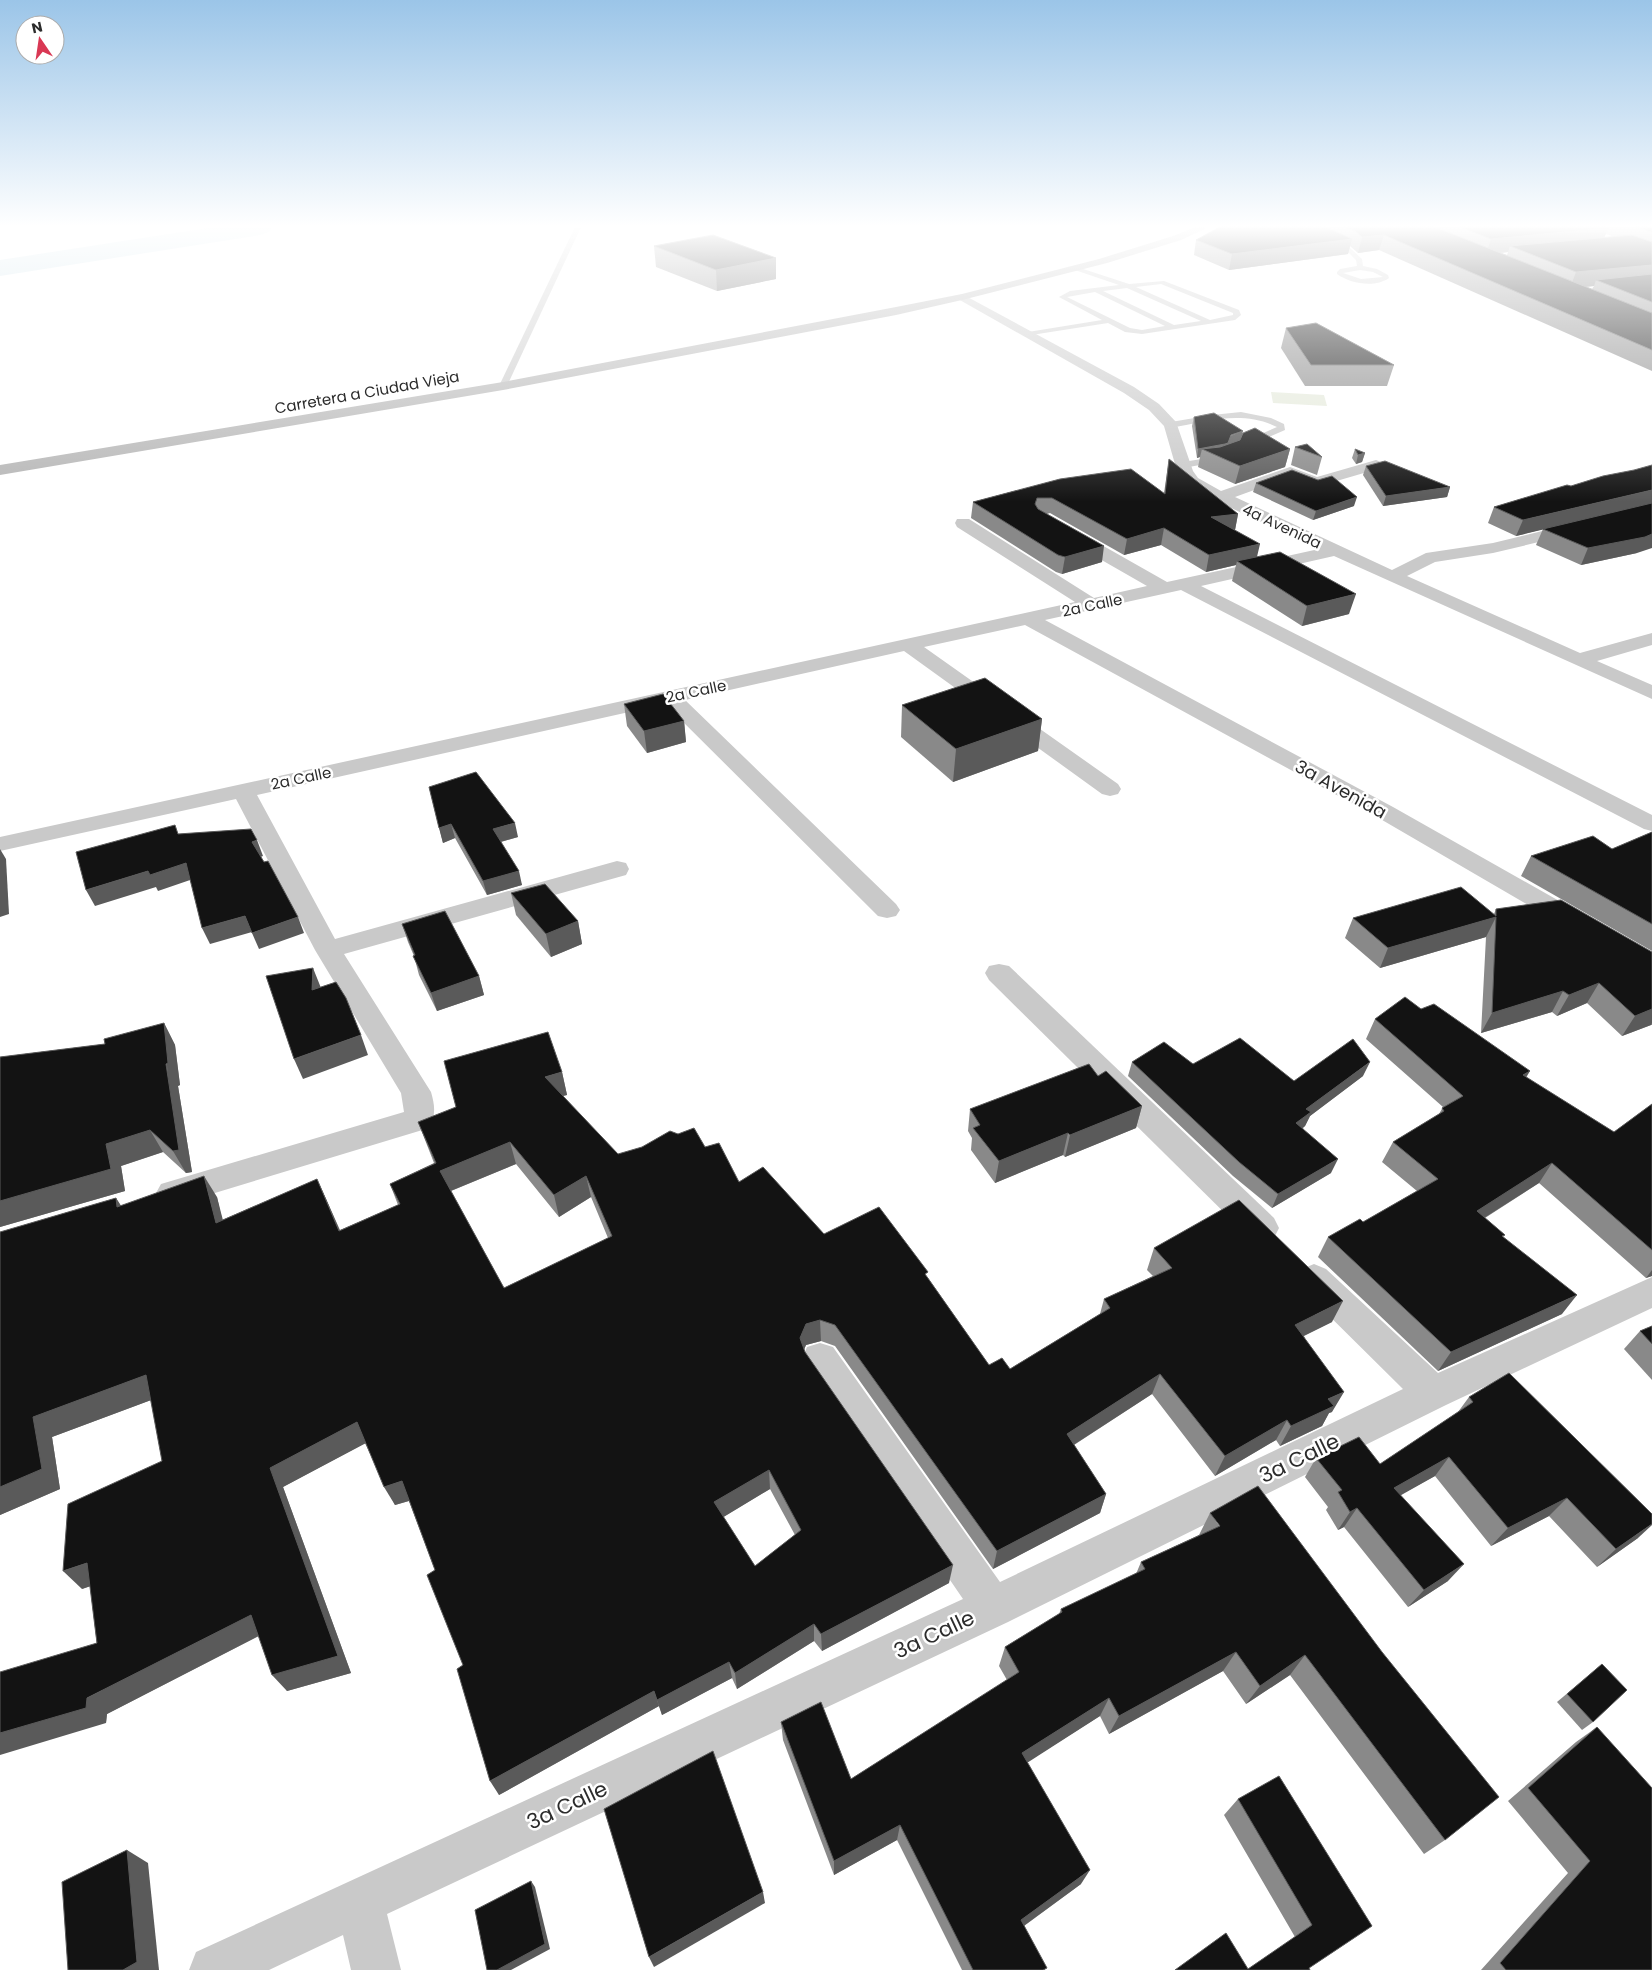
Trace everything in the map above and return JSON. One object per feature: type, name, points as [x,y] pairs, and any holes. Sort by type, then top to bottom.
[{"type":"main road","name":"Carretera a Ciudad Vieja","points":[[0,470],[503,386],[854,319]]},
{"type":"street","name":"4a Avenida","points":[[1001,319],[1129,390],[1154,406],[1171,425],[1183,465],[1192,481],[1220,497],[1334,551],[1394,576],[1652,694]]},
{"type":"street","points":[[1220,497],[1290,472],[1316,482],[1376,465]]},
{"type":"street","points":[[963,523],[1092,605]]},
{"type":"street","points":[[1394,576],[1432,557],[1494,548],[1592,524]]},
{"type":"street","points":[[1060,528],[1652,824]]},
{"type":"street","name":"2a Calle","points":[[0,844],[1334,551]]},
{"type":"street","name":"3a Avenida","points":[[1027,618],[1384,812],[1592,930]]},
{"type":"street","points":[[1579,660],[1652,639]]},
{"type":"street","points":[[908,645],[1110,789]]},
{"type":"street","points":[[670,697],[887,910]]},
{"type":"street","points":[[143,1201],[418,1120],[420,1108],[416,1092],[328,950],[243,791]]},
{"type":"street","points":[[328,950],[617,869]]},
{"type":"street","points":[[999,973],[1433,1393]]},
{"type":"street","name":"3a Calle","points":[[214,1970],[993,1607],[1433,1393],[1652,1292]]},
{"type":"street","points":[[820,1360],[993,1607]]},
{"type":"street","points":[[360,1902],[376,1970]]},
{"type":"lane","points":[[503,386],[534,319]]},
{"type":"lane","points":[[1105,319],[1133,331],[1228,319]]},
{"type":"lane","points":[[1155,319],[1172,327]]},
{"type":"lane","points":[[1203,319],[1210,322]]},
{"type":"lane","points":[[1028,334],[1109,321]]},
{"type":"lane","points":[[1171,425],[1231,415],[1246,415],[1263,418],[1281,426],[1281,430],[1241,445]]},
{"type":"lane","points":[[1183,465],[1204,460],[1224,459],[1232,454]]},
{"type":"shaded area","points":[[1271,392],[1324,395],[1327,406],[1273,403]]},
{"type":"building","points":[[1580,319],[1652,319],[1652,350]]},
{"type":"building","points":[[1316,323],[1394,365],[1311,365],[1286,328]]},
{"type":"building","points":[[1214,413],[1243,431],[1231,435],[1228,443],[1198,449],[1194,417]]},
{"type":"building","points":[[1255,428],[1290,449],[1240,466],[1202,449],[1220,447],[1240,440],[1243,433]]},
{"type":"building","points":[[1307,444],[1322,457],[1295,447]]},
{"type":"building","points":[[1355,449],[1365,453],[1358,455]]},
{"type":"building","points":[[1169,459],[1238,514],[1211,517],[1260,544],[1209,555],[1164,528],[1127,539],[1052,498],[1037,498],[1035,504],[1038,509],[1104,546],[1065,557],[1058,555],[973,502],[1060,479],[1131,469],[1165,494]]},
{"type":"building","points":[[1385,461],[1450,487],[1386,496],[1366,466]]},
{"type":"building","points":[[1652,465],[1652,490],[1523,520],[1494,507],[1567,485],[1571,486],[1603,476]]},
{"type":"building","points":[[1292,470],[1318,480],[1332,476],[1357,497],[1316,511],[1256,483]]},
{"type":"building","points":[[1652,503],[1652,534],[1645,537],[1588,548],[1543,529]]},
{"type":"building","points":[[1280,552],[1356,594],[1307,606],[1237,561]]},
{"type":"building","points":[[985,678],[1042,719],[956,749],[902,705]]},
{"type":"building","points":[[663,694],[684,721],[644,731],[624,704]]},
{"type":"building","points":[[476,772],[515,823],[493,829],[519,871],[483,881],[451,824],[439,828],[429,787]]},
{"type":"building","points":[[175,825],[178,834],[251,829],[257,840],[252,842],[264,862],[268,861],[298,917],[252,933],[245,916],[202,928],[186,863],[150,875],[148,871],[86,890],[76,852]]},
{"type":"building","points":[[1652,832],[1652,924],[1531,856],[1593,836],[1612,849]]},
{"type":"building","points":[[545,884],[578,921],[546,934],[511,893]]},
{"type":"building","points":[[1461,887],[1496,916],[1496,909],[1561,900],[1652,952],[1652,1009],[1635,1016],[1599,983],[1569,995],[1563,991],[1492,1013],[1496,917],[1388,948],[1353,918]]},
{"type":"building","points":[[445,911],[479,976],[431,993],[413,956],[415,955],[402,924]]},
{"type":"building","points":[[313,968],[312,990],[336,982],[346,998],[361,1035],[294,1059],[266,976]]},
{"type":"building","points":[[1405,997],[1421,1009],[1434,1004],[1530,1071],[1523,1075],[1614,1132],[1652,1104],[1652,1250],[1552,1163],[1477,1211],[1505,1235],[1502,1236],[1577,1295],[1451,1352],[1328,1237],[1360,1219],[1363,1222],[1438,1179],[1393,1142],[1444,1111],[1442,1108],[1463,1096],[1375,1019]]},
{"type":"building","points":[[164,1023],[168,1063],[166,1064],[179,1150],[173,1151],[150,1130],[106,1144],[111,1169],[0,1201],[0,1057],[105,1044],[104,1039]]},
{"type":"building","points":[[548,1032],[562,1072],[545,1077],[618,1154],[642,1147],[670,1131],[678,1134],[694,1128],[705,1147],[719,1143],[739,1182],[763,1167],[824,1234],[879,1207],[928,1272],[925,1274],[989,1365],[1002,1358],[1010,1369],[1110,1308],[1104,1299],[1172,1268],[1154,1248],[1239,1200],[1343,1301],[1295,1325],[1344,1392],[1328,1399],[1334,1406],[1291,1426],[1287,1420],[1225,1456],[1160,1374],[1067,1434],[1106,1494],[997,1551],[835,1325],[820,1320],[806,1324],[800,1338],[805,1352],[953,1565],[821,1634],[814,1624],[735,1673],[729,1662],[657,1700],[654,1691],[490,1781],[457,1669],[463,1665],[427,1575],[435,1570],[402,1481],[384,1487],[357,1422],[270,1468],[338,1656],[272,1675],[251,1615],[87,1698],[86,1708],[0,1733],[0,1672],[97,1643],[87,1563],[63,1571],[68,1504],[162,1461],[146,1375],[33,1417],[42,1469],[0,1487],[0,1232],[116,1198],[117,1207],[204,1176],[216,1223],[317,1179],[339,1231],[400,1204],[390,1184],[436,1163],[418,1122],[456,1107],[444,1061]],"holes":[[[510,1142],[554,1195],[586,1176],[612,1236],[504,1288],[440,1171]],[[769,1470],[801,1530],[755,1566],[714,1502]]]},
{"type":"building","points":[[1240,1038],[1294,1081],[1353,1039],[1370,1062],[1306,1109],[1311,1112],[1296,1123],[1338,1159],[1278,1194],[1239,1162],[1132,1062],[1164,1042],[1193,1064]]},
{"type":"building","points":[[1089,1064],[1098,1076],[1106,1071],[1142,1106],[999,1161],[973,1128],[980,1125],[970,1109]]},
{"type":"building","points":[[1652,1326],[1652,1344],[1640,1331]]},
{"type":"building","points":[[1509,1373],[1652,1514],[1652,1524],[1616,1549],[1567,1498],[1508,1528],[1449,1457],[1394,1488],[1464,1564],[1424,1590],[1357,1508],[1350,1512],[1338,1492],[1342,1490],[1316,1458],[1359,1437],[1380,1464],[1473,1402],[1469,1397]]},
{"type":"building","points":[[1258,1486],[1382,1652],[1499,1797],[1445,1840],[1305,1655],[1260,1686],[1236,1652],[1119,1716],[1109,1698],[1022,1753],[1090,1870],[1021,1920],[1047,1968],[1043,1970],[973,1970],[900,1825],[834,1861],[781,1722],[821,1702],[851,1779],[1019,1672],[1005,1647],[1062,1612],[1061,1609],[1145,1569],[1141,1562],[1220,1526],[1210,1513]]},
{"type":"building","points":[[1602,1664],[1627,1690],[1593,1722],[1567,1694]]},
{"type":"building","points":[[1597,1727],[1652,1788],[1652,1970],[1506,1970],[1500,1963],[1590,1861],[1528,1788]]},
{"type":"building","points":[[713,1751],[763,1892],[649,1957],[604,1809]]},
{"type":"building","points":[[1279,1776],[1372,1926],[1309,1968],[1310,1970],[1175,1970],[1226,1933],[1248,1969],[1312,1925],[1238,1799]]},
{"type":"building","points":[[127,1850],[137,1962],[123,1970],[68,1970],[62,1882]]},
{"type":"building","points":[[531,1881],[545,1944],[497,1970],[487,1970],[475,1910]]}]
